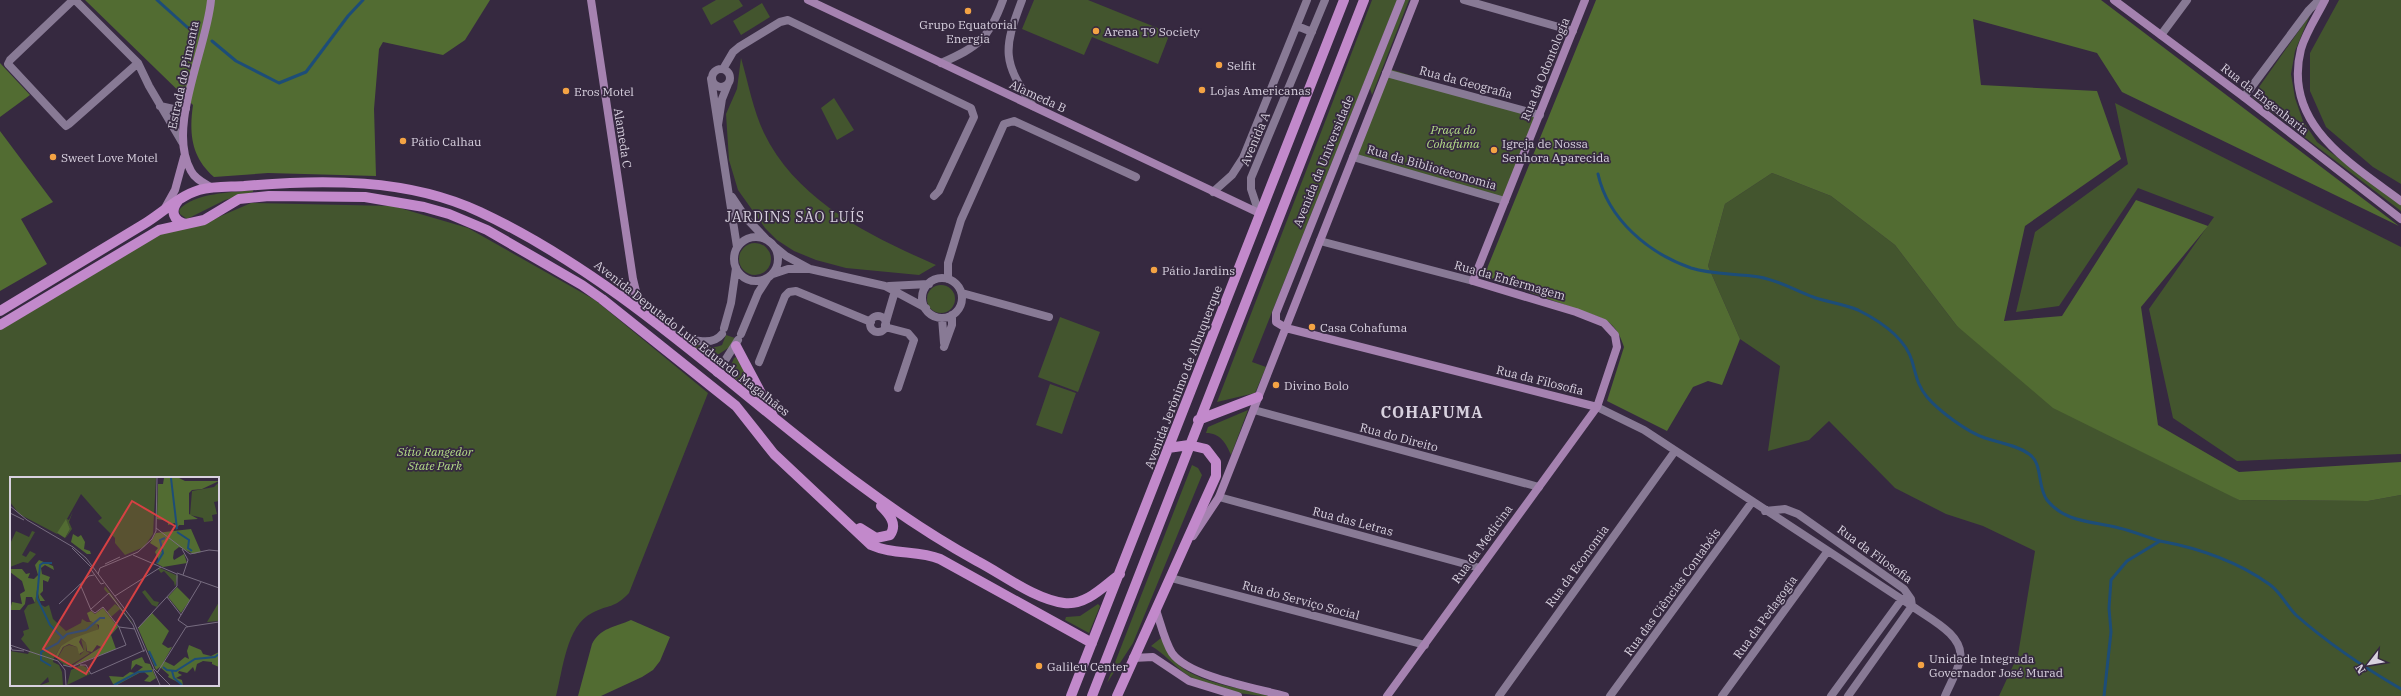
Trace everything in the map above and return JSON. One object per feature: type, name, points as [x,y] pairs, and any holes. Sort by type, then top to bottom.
[{"type":"main road","name":"Avenida Jerônimo de Albuquerque","points":[[1071,696],[1120,574],[1259,213],[1344,0]]},
{"type":"main road","points":[[1092,696],[1188,445],[1364,0]]},
{"type":"main road","name":"Avenida Deputado Luís Eduardo Magalhães","points":[[0,311],[161,213],[179,200],[197,191],[212,188],[268,184],[362,184],[431,195],[477,211],[570,261],[641,312],[840,471],[942,542],[1048,598],[1064,603],[1080,602],[1090,597],[1120,574]]},
{"type":"main road","name":"Avenida Deputado Luís Eduardo Magalhães","points":[[0,325],[159,230],[204,220],[239,199],[321,196],[387,200],[424,207],[473,223],[550,265],[602,299],[736,406],[774,454],[871,545],[885,550],[928,555],[940,559],[1092,643]]},
{"type":"main road","points":[[179,200],[173,209],[174,214],[178,221],[186,224]]},
{"type":"main road","points":[[738,340],[774,419]]},
{"type":"main road","points":[[1198,420],[1258,397]]},
{"type":"main road","points":[[1117,696],[1133,658],[1184,549],[1217,470],[1216,462],[1209,451],[1201,447],[1188,445],[1168,448]]},
{"type":"main road","points":[[774,454],[820,490],[869,535],[880,538],[890,535],[894,526],[891,517],[840,471]]},
{"type":"main road","points":[[1097,696],[1103,665]]},
{"type":"street","points":[[138,62],[66,126],[8,64],[10,60],[74,0],[138,62],[160,106],[174,125],[182,142]]},
{"type":"street","name":"Estrada do Pimenta","points":[[211,0],[204,41],[186,108],[182,142],[184,155],[193,175],[212,188]]},
{"type":"street","name":"Alameda C","points":[[590,0],[633,279],[641,312]]},
{"type":"street","name":"Alameda B","points":[[808,0],[1259,213]]},
{"type":"street","points":[[941,63],[970,49],[985,37],[995,22],[1004,0]]},
{"type":"street","points":[[1022,0],[1012,28],[1008,50],[1014,76],[1033,106]]},
{"type":"street","name":"Avenida A","points":[[1213,192],[1232,175],[1243,158],[1307,0]]},
{"type":"street","name":"Avenida A","points":[[1259,213],[1251,189],[1251,178],[1325,0]]},
{"type":"street","name":"Avenida da Universidade","points":[[1286,328],[1276,322],[1276,313],[1401,0]]},
{"type":"street","points":[[1184,549],[1219,497],[1415,0]]},
{"type":"street","points":[[1464,0],[1573,31]]},
{"type":"street","name":"Rua da Odontologia","points":[[1473,281],[1585,0]]},
{"type":"street","name":"Rua da Engenharia","points":[[2114,0],[2244,97],[2401,219]]},
{"type":"street","points":[[2160,35],[2187,0]]},
{"type":"street","points":[[2244,97],[2309,10],[2319,0]]},
{"type":"street","points":[[2325,0],[2306,35],[2301,49],[2298,81],[2303,106],[2310,120],[2325,140],[2355,166],[2401,201]]},
{"type":"street","points":[[737,247],[711,79],[715,71],[723,69],[733,52],[780,22],[788,20],[971,108],[974,116],[939,191],[934,196]]},
{"type":"street","points":[[1297,26],[1312,32]]},
{"type":"street","points":[[718,125],[722,99],[728,84],[729,75],[723,69]]},
{"type":"street","name":"Rua da Geografia","points":[[1386,73],[1540,115]]},
{"type":"street","points":[[711,79],[716,86],[723,87],[728,84]]},
{"type":"street","points":[[1361,101],[1373,105]]},
{"type":"street","points":[[160,106],[178,110],[186,108]]},
{"type":"street","points":[[1353,120],[1366,124]]},
{"type":"street","points":[[948,279],[948,263],[961,220],[1004,124],[1014,121],[1136,177]]},
{"type":"street","name":"Estrada do Pimenta","points":[[161,213],[175,190],[184,155]]},
{"type":"street","name":"Rua da Biblioteconomia","points":[[1353,157],[1505,201]]},
{"type":"street","points":[[729,189],[742,213],[772,244],[786,256],[810,268],[885,286],[926,308],[936,317],[942,318],[952,315],[961,304],[962,294],[956,284],[948,279],[934,280],[929,284],[923,296],[926,308]]},
{"type":"street","points":[[665,331],[706,342],[715,340],[723,331],[731,303],[736,268],[734,254],[737,247],[748,238],[762,238],[772,244],[778,260],[770,276],[758,293],[738,340],[716,373]]},
{"type":"street","name":"Rua da Enfermagem","points":[[1320,241],[1473,281],[1576,312],[1604,323],[1610,328],[1614,335],[1617,346],[1596,407]]},
{"type":"street","points":[[736,268],[740,275],[753,282],[788,269],[810,268]]},
{"type":"street","points":[[619,295],[631,291],[633,279]]},
{"type":"street","points":[[885,286],[929,284]]},
{"type":"street","points":[[759,362],[785,296],[789,292],[796,291],[871,322],[875,317],[880,317],[885,326],[908,333],[914,340],[898,388]]},
{"type":"street","points":[[885,326],[896,291]]},
{"type":"street","points":[[962,294],[1049,317]]},
{"type":"street","points":[[942,318],[944,347],[952,325],[952,315]]},
{"type":"street","name":"Rua da Filosofia","points":[[1286,328],[1596,407],[1644,430],[1827,552],[1912,606]]},
{"type":"street","name":"Rua da Medicina","points":[[1387,696],[1596,407]]},
{"type":"street","name":"Rua do Direito","points":[[1254,410],[1539,487]]},
{"type":"street","name":"Rua da Economia","points":[[1499,696],[1675,451]]},
{"type":"street","name":"Rua das Letras","points":[[1219,497],[1480,568]]},
{"type":"street","name":"Rua das Ciências Contabéis","points":[[1610,696],[1752,502]]},
{"type":"street","name":"Rua da Filosofia","points":[[1765,511],[1785,509],[1798,514],[1904,589],[1911,599],[1912,606]]},
{"type":"street","name":"Rua da Pedagogia","points":[[1722,696],[1827,552]]},
{"type":"street","name":"Rua do Serviço Social","points":[[1171,578],[1424,645]]},
{"type":"street","points":[[1831,696],[1902,600]]},
{"type":"street","points":[[1848,696],[1912,606],[1953,636],[1960,648],[1961,658],[1945,696]]},
{"type":"street","points":[[1156,610],[1170,649],[1182,663],[1196,671],[1285,696]]},
{"type":"street","points":[[1160,661],[1170,649]]},
{"type":"street","points":[[1133,658],[1146,656],[1160,661],[1188,681],[1238,696]]},
{"type":"green space","points":[[85,0],[490,0],[465,40],[443,55],[383,42],[379,49],[374,109],[376,176],[268,173],[214,177],[200,161],[193,144],[191,125],[193,105]]},
{"type":"green space","points":[[716,0],[739,0],[743,6],[711,25],[702,8]]},
{"type":"green space","name":"Arena T9 Society","points":[[1034,0],[1088,0],[1170,33],[1158,64],[1092,37],[1084,55],[1022,29]]},
{"type":"green space","points":[[1372,0],[1397,0],[1252,362],[1266,367],[1255,393],[1217,402]]},
{"type":"green space","points":[[1405,0],[1409,0],[1372,95],[1370,88]]},
{"type":"green space","points":[[1596,0],[2101,0],[2399,226],[2122,92],[2097,53],[1973,19],[1981,85],[2097,91],[2121,159],[2025,226],[2004,321],[2062,316],[2136,200],[2208,226],[2141,307],[2158,425],[2239,472],[2401,462],[2401,495],[2368,501],[2239,500],[2053,408],[1957,326],[1895,245],[1831,196],[1772,173],[1725,204],[1708,266],[1740,339],[1722,385],[1708,381],[1693,387],[1667,431],[1607,401],[1624,347],[1618,332],[1612,325],[1599,317],[1484,276]]},
{"type":"green space","points":[[2339,0],[2401,0],[2401,184],[2373,167],[2326,127],[2310,91],[2310,53]]},
{"type":"green space","points":[[762,3],[770,17],[741,35],[733,21]]},
{"type":"green space","points":[[2310,15],[2295,51],[2291,74],[2295,98],[2303,121],[2317,142],[2401,205],[2401,211],[2252,97]]},
{"type":"green space","points":[[741,58],[754,105],[764,133],[778,157],[796,178],[816,197],[838,214],[886,242],[936,265],[919,275],[846,268],[816,260],[794,251],[777,240],[765,228],[738,190],[729,160],[726,114],[737,89]]},
{"type":"green space","points":[[0,63],[30,95],[0,117]]},
{"type":"green space","name":"Praça do Cohafuma","points":[[1390,69],[1540,116],[1507,200],[1356,154]]},
{"type":"green space","points":[[834,98],[854,130],[837,140],[821,108]]},
{"type":"green space","points":[[2115,103],[2401,247],[2401,454],[2237,461],[2173,418],[2149,309],[2214,217],[2138,188],[2059,306],[2016,312],[2035,232],[2128,164]]},
{"type":"green space","points":[[0,131],[53,202],[21,219],[47,264],[0,291]]},
{"type":"green space","points":[[1772,173],[1831,196],[1895,245],[1957,326],[2239,500],[2368,501],[2401,495],[2401,696],[1999,696],[2018,655],[2035,551],[1983,526],[1946,514],[1895,488],[1829,421],[1809,440],[1768,451],[1780,366],[1740,339],[1708,266],[1725,204]]},
{"type":"green space","points":[[253,190],[253,192],[225,200],[187,219],[180,214],[179,210],[194,200],[214,194]]},
{"type":"green space","name":"Sítio Rangedor State Park","points":[[251,203],[393,206],[468,228],[595,300],[708,393],[629,593],[619,602],[592,613],[583,619],[576,628],[567,650],[556,696],[0,696],[0,329],[160,234],[214,219]]},
{"type":"green space","points":[[755,243],[761,244],[768,250],[771,259],[770,265],[764,272],[755,275],[749,274],[742,268],[739,259],[740,253],[746,246]]},
{"type":"green space","points":[[941,285],[951,289],[955,299],[951,309],[941,313],[931,309],[927,299],[931,289]]},
{"type":"green space","points":[[1060,317],[1100,332],[1078,392],[1038,377]]},
{"type":"green space","points":[[726,335],[735,338],[731,346],[710,360],[687,342],[713,347],[722,345]]},
{"type":"green space","points":[[736,357],[763,402],[728,373],[734,358]]},
{"type":"green space","points":[[1050,384],[1076,393],[1062,434],[1036,425]]},
{"type":"green space","points":[[1248,410],[1231,455],[1227,446],[1219,437],[1211,433],[1206,433],[1208,427]]},
{"type":"green space","points":[[1192,465],[1198,468],[1202,475],[1133,643],[1107,683]]},
{"type":"green space","points":[[1098,604],[1100,606],[1089,633],[1065,620],[1066,617],[1080,616]]},
{"type":"green space","points":[[631,620],[670,637],[660,661],[653,670],[642,677],[601,696],[578,696],[592,644],[595,639],[604,631]]},
{"type":"green space","points":[[1161,638],[1175,661],[1196,676],[1269,696],[1259,696],[1224,690],[1191,677],[1151,646]]},
{"type":"waterway","points":[[157,0],[187,27],[197,32]]},
{"type":"waterway","points":[[212,41],[236,61],[279,83],[306,72],[348,16],[363,0]]},
{"type":"waterway","points":[[1598,174],[1603,190],[1620,220],[1645,244],[1675,262],[1691,268],[1716,273],[1766,278],[1813,297],[1853,308],[1866,314],[1890,330],[1903,344],[1912,361],[1921,388],[1927,397],[1939,408],[1970,431],[1985,438],[2019,448],[2033,458],[2038,469],[2044,495],[2054,508],[2080,520],[2124,529],[2160,541]]},
{"type":"waterway","points":[[2104,696],[2111,632],[2109,608],[2111,580],[2127,561],[2160,541],[2217,557],[2257,576],[2273,587],[2297,616],[2334,646],[2401,689]]},
{"type":"place","name":"Grupo Equatorial Energia","points":[[968,11]]},
{"type":"place","name":"Arena T9 Society","points":[[1096,31]]},
{"type":"place","name":"Selfit","points":[[1219,65]]},
{"type":"place","name":"Lojas Americanas","points":[[1202,90]]},
{"type":"place","name":"Eros Motel","points":[[566,91]]},
{"type":"place","name":"Pátio Calhau","points":[[403,141]]},
{"type":"place","name":"Igreja de Nossa Senhora Aparecida","points":[[1494,150]]},
{"type":"place","name":"Sweet Love Motel","points":[[53,157]]},
{"type":"place","name":"Pátio Jardins","points":[[1154,270]]},
{"type":"place","name":"Casa Cohafuma","points":[[1312,327]]},
{"type":"place","name":"Divino Bolo","points":[[1276,385]]},
{"type":"place","name":"Unidade Integrada Governador José Murad","points":[[1921,665]]},
{"type":"place","name":"Galileu Center","points":[[1039,666]]},
{"type":"district","name":"JARDINS SÃO LUÍS","points":[[795,217]]},
{"type":"district","name":"COHAFUMA","points":[[1432,412]]}]
